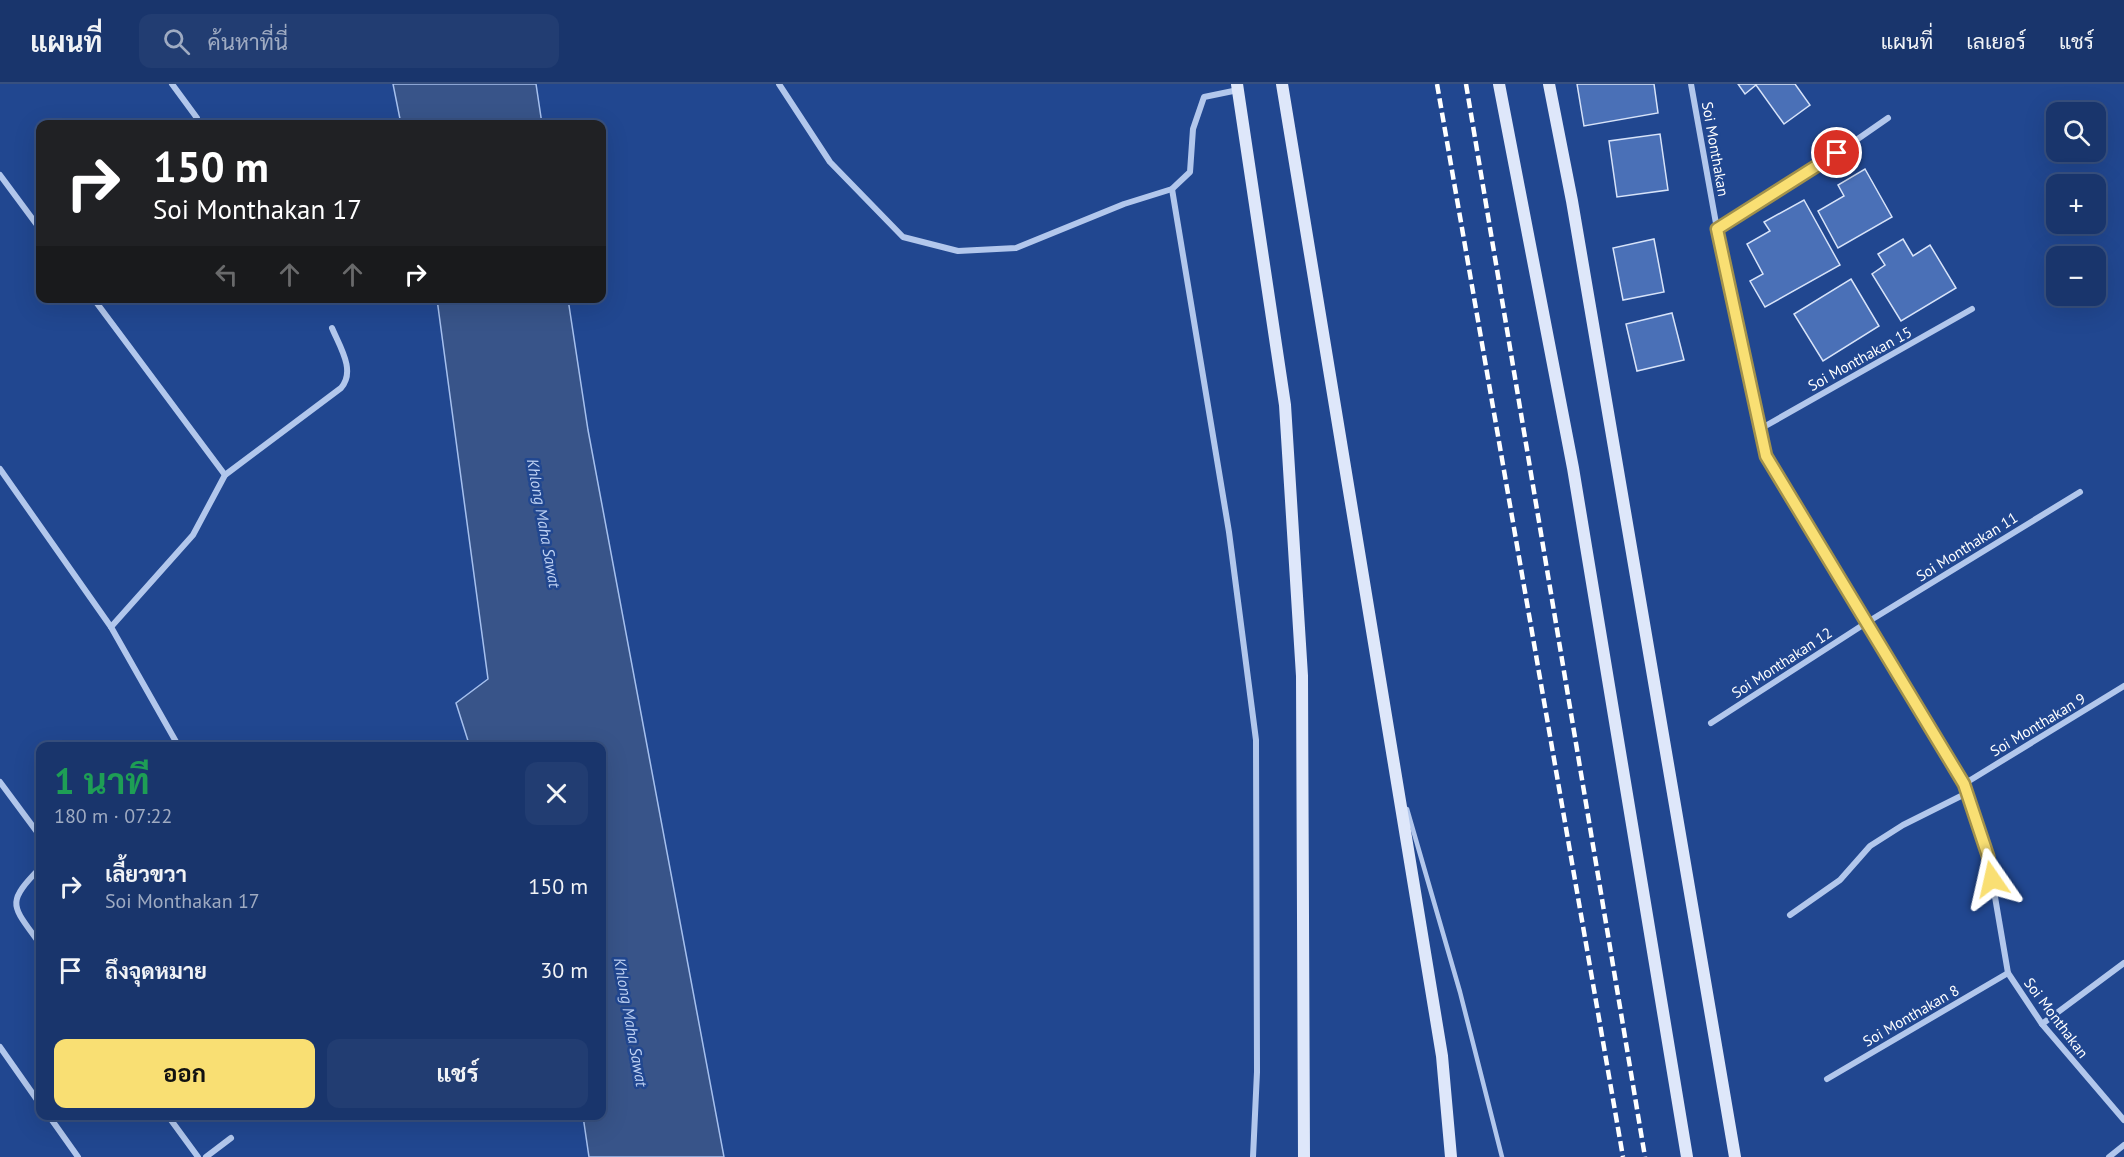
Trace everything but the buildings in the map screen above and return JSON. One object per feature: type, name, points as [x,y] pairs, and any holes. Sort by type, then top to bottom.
[{"type":"main road","points":[[1282,84],[1442,1056],[1451,1157]]},
{"type":"main road","points":[[1499,84],[1573,468],[1687,1157]]},
{"type":"main road","points":[[1549,84],[1575,213],[1735,1157]]},
{"type":"main road","points":[[1237,87],[1286,405],[1302,676],[1304,1157]]},
{"type":"street","points":[[172,84],[197,120]]},
{"type":"street","points":[[779,84],[830,162],[903,237],[958,251],[1016,248],[1124,204],[1173,189],[1190,172],[1193,129],[1204,97],[1237,87]]},
{"type":"street","name":"Soi Monthakan","points":[[1691,84],[1717,229],[1766,456],[1964,784],[1988,856],[2008,973],[2042,1024],[2124,1120]]},
{"type":"street","points":[[1717,229],[1803,177],[1888,118]]},
{"type":"street","points":[[0,175],[36,224]]},
{"type":"street","points":[[1173,189],[1229,532],[1256,740],[1257,1072],[1253,1157]]},
{"type":"street","points":[[97,303],[225,476]]},
{"type":"street","name":"Soi Monthakan 15","points":[[1760,429],[1972,309]]},
{"type":"street","points":[[111,627],[193,535],[225,476],[341,388],[348,380],[348,370],[332,328]]},
{"type":"street","points":[[0,469],[111,627],[175,742]]},
{"type":"street","name":"Soi Monthakan 11","points":[[1866,623],[2080,492]]},
{"type":"street","name":"Soi Monthakan 12","points":[[1711,723],[1866,623]]},
{"type":"street","name":"Soi Monthakan 9","points":[[1964,784],[2124,686]]},
{"type":"street","points":[[0,782],[36,831]]},
{"type":"street","points":[[1790,915],[1840,880],[1870,846],[1903,825],[1967,793]]},
{"type":"street","points":[[36,872],[18,891],[15,901],[17,911],[36,938]]},
{"type":"street","points":[[2042,1024],[2124,963]]},
{"type":"street","name":"Soi Monthakan 8","points":[[1827,1079],[2008,973]]},
{"type":"street","points":[[0,1047],[36,1098]]},
{"type":"street","points":[[52,1120],[78,1157]]},
{"type":"street","points":[[171,1120],[198,1157]]},
{"type":"street","points":[[206,1157],[231,1138]]},
{"type":"street","points":[[2109,1157],[2124,1145]]},
{"type":"lane","points":[[1395,768],[1460,992],[1502,1157]]},
{"type":"water","points":[[393,84],[536,84],[541,120],[400,120]]},
{"type":"water","name":"Khlong Maha Sawat","points":[[438,303],[569,303],[588,430],[724,1157],[589,1157],[584,1120],[606,1120],[606,742],[468,742],[456,703],[488,679]]},
{"type":"railway","points":[[1437,84],[1623,1157]]},
{"type":"railway","points":[[1466,84],[1645,1157]]},
{"type":"route","points":[[1837,153],[1803,177],[1717,229],[1766,456],[1964,784],[1988,856],[1992,879]]}]
